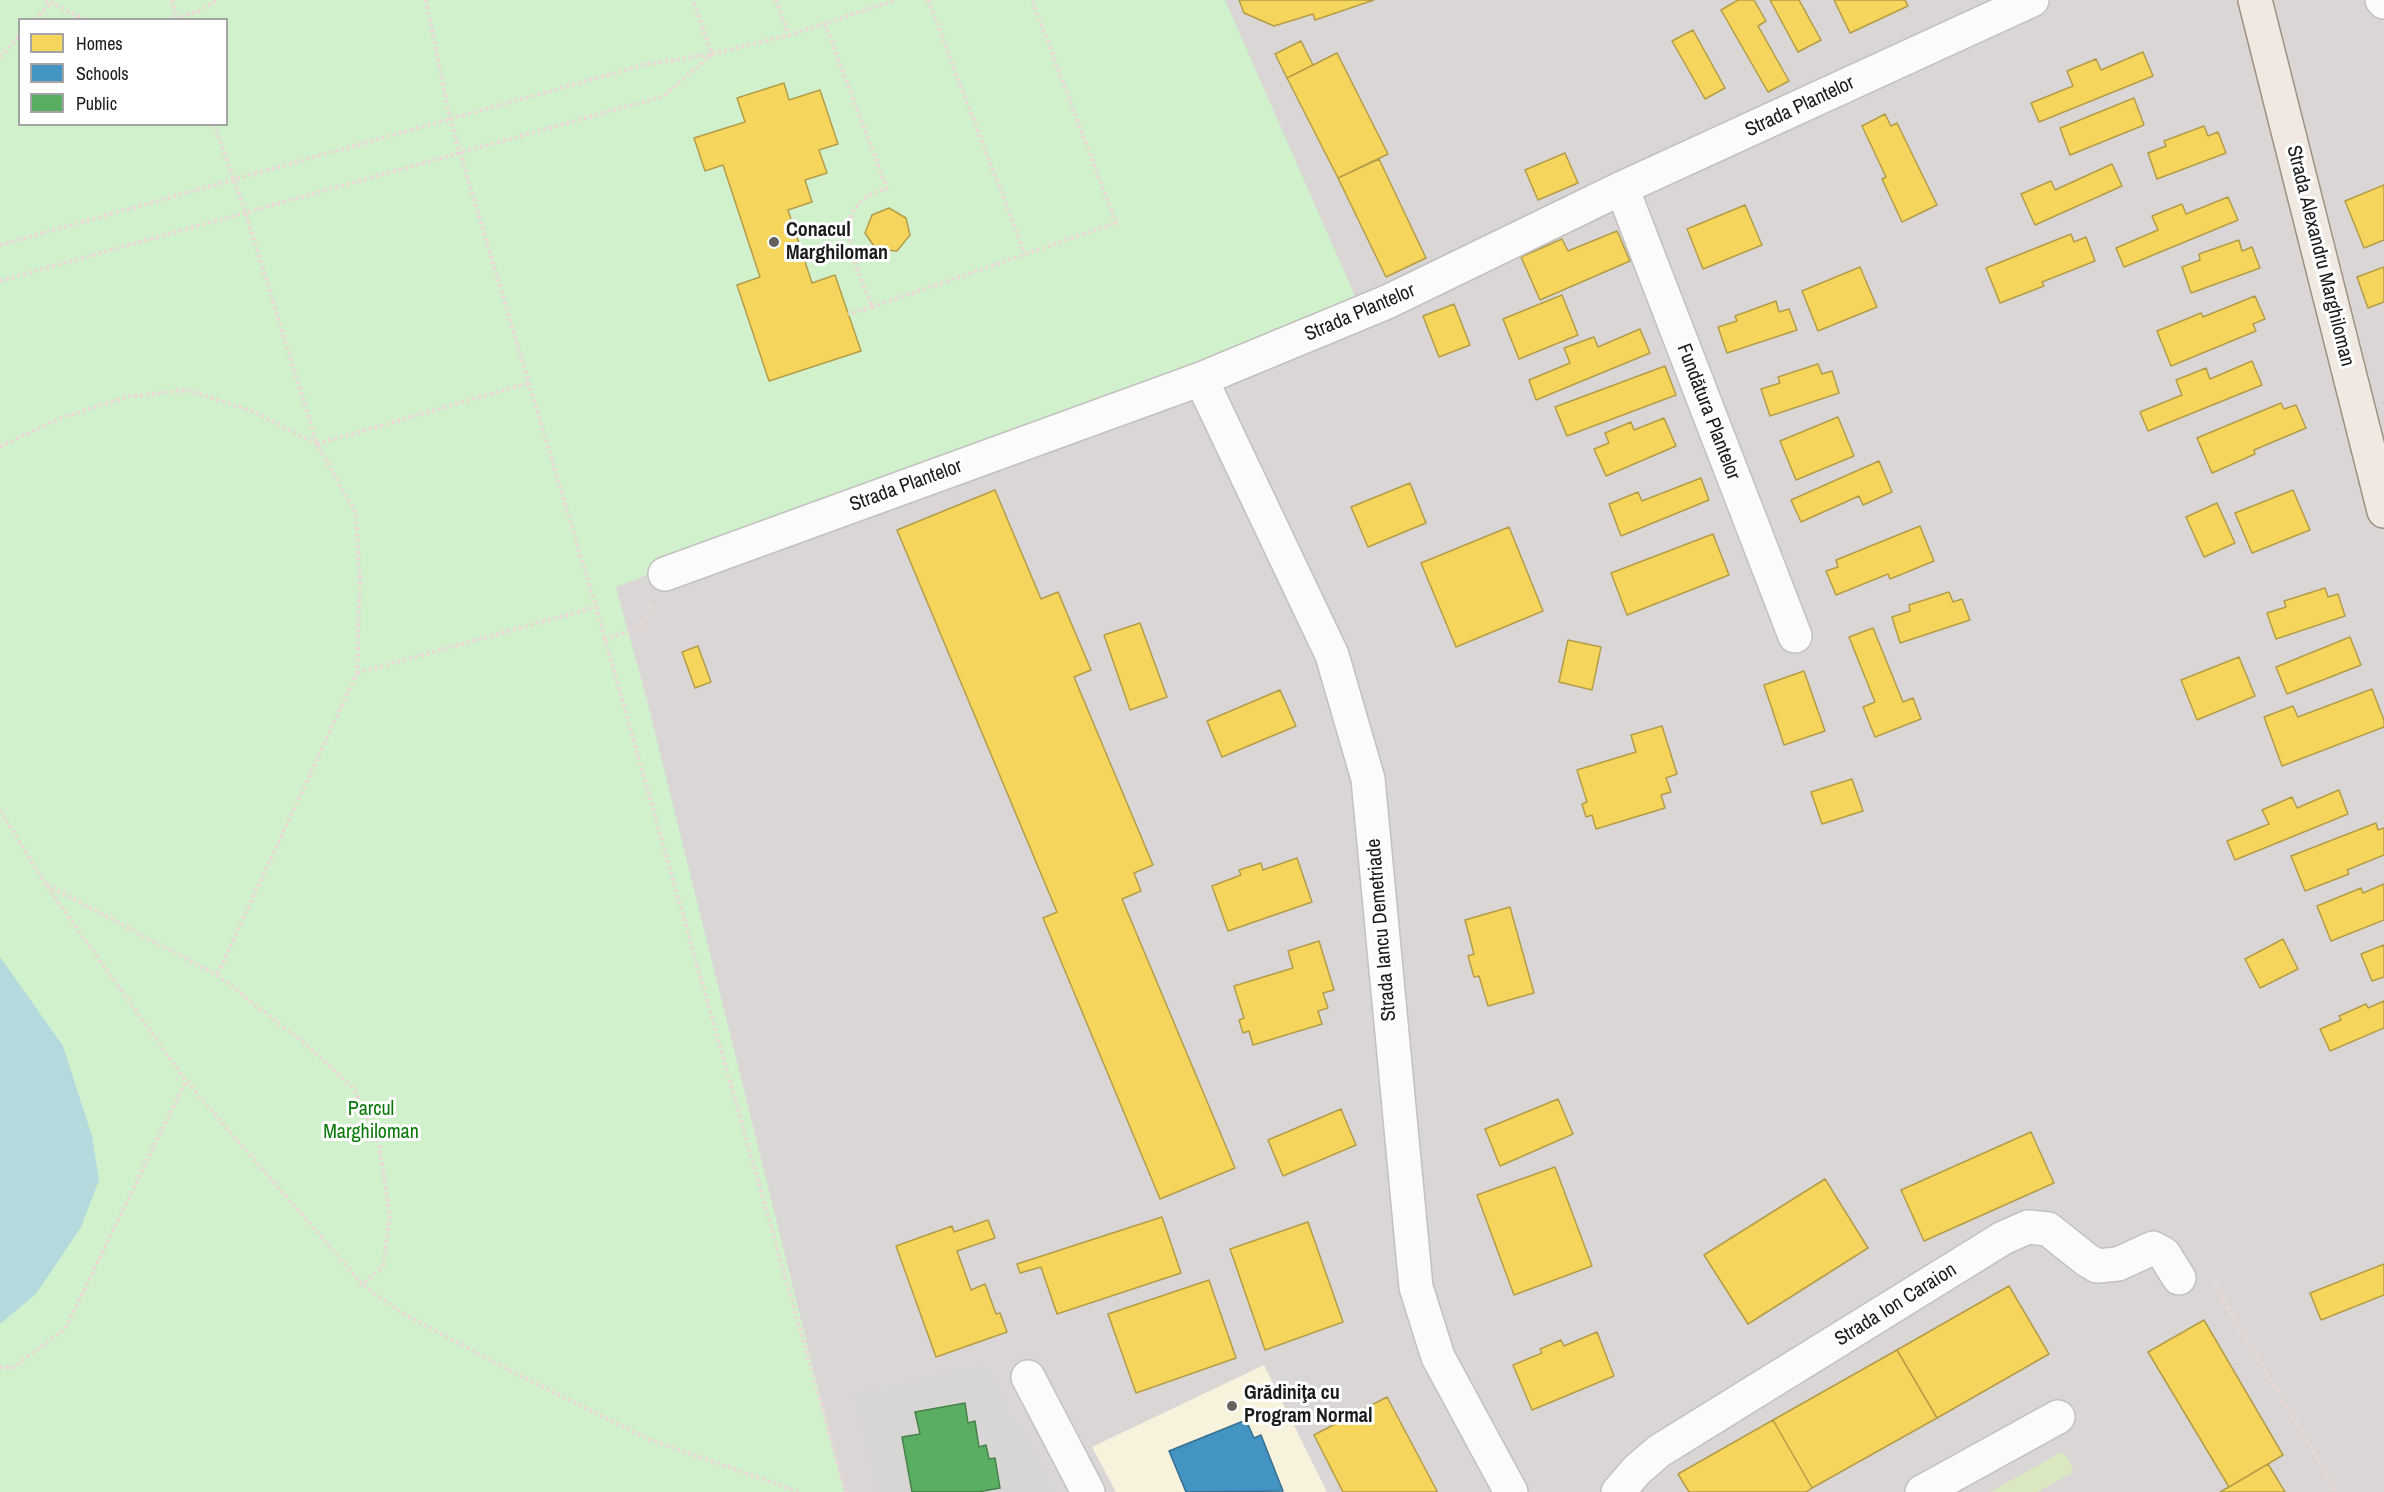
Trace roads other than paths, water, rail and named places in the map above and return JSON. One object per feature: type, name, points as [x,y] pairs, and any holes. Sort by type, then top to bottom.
[{"type":"main road","name":"Strada Alexandru Marghiloman","points":[[2255,0],[2384,511]]},
{"type":"street","name":"Strada Plantelor","points":[[665,574],[1201,379],[1387,302],[1622,188],[2032,0]]},
{"type":"street","name":"Fundătura Plantelor","points":[[1622,188],[1795,636]]},
{"type":"street","name":"Strada Iancu Demetriade","points":[[1201,379],[1332,655],[1368,779],[1416,1287],[1438,1357],[1510,1492]]},
{"type":"street","name":"Strada Ion Caraion","points":[[1618,1492],[1637,1470],[1659,1451],[2003,1238],[2028,1227],[2048,1229],[2097,1266],[2118,1264],[2153,1248],[2164,1254],[2179,1278]]},
{"type":"street","points":[[1028,1377],[1088,1492]]},
{"type":"street","points":[[1923,1492],[2058,1418]]},
{"type":"water","points":[[0,957],[63,1046],[92,1136],[99,1180],[81,1227],[36,1294],[0,1324]]},
{"type":"place","name":"Conacul Marghiloman","points":[[774,242]]},
{"type":"place","name":"Grădiniţa cu Program Normal","points":[[1232,1406]]},
{"type":"park label","name":"Parcul Marghiloman","points":[[371,1122]]}]
